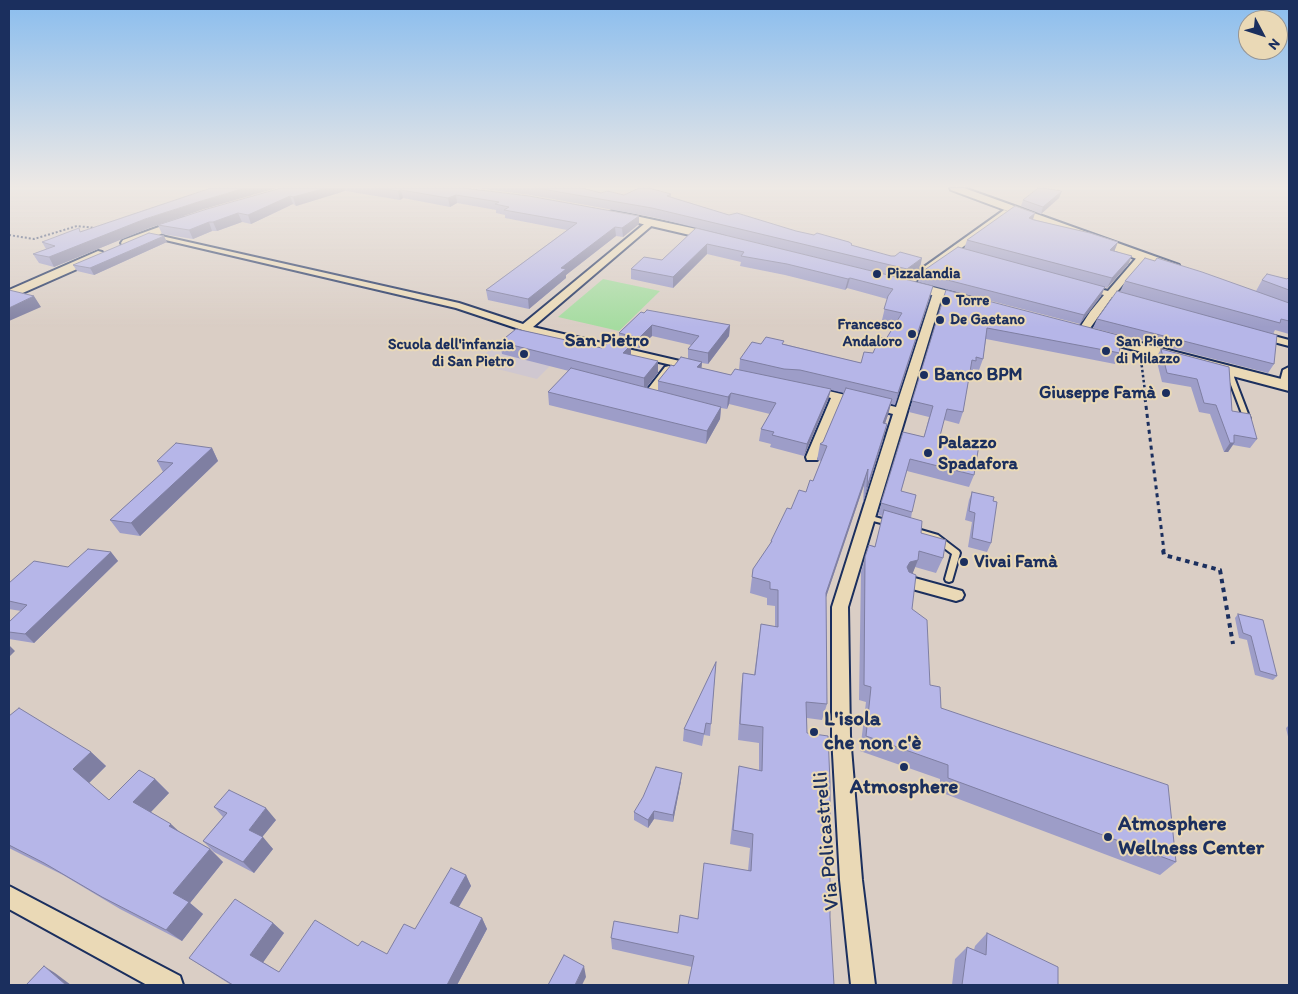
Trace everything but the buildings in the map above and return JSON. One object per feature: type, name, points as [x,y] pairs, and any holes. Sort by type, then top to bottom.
[{"type":"street","points":[[525,328],[637,234]]},
{"type":"street","points":[[705,234],[737,242]]},
{"type":"street","points":[[901,283],[974,234]]},
{"type":"street","points":[[1082,234],[1188,273]]},
{"type":"street","points":[[9,295],[69,267],[147,235],[459,306],[525,328],[704,369]]},
{"type":"street","points":[[951,250],[970,255]]},
{"type":"street","points":[[1077,330],[1142,257]]},
{"type":"street","points":[[901,283],[981,304]]},
{"type":"street","points":[[1072,284],[1138,302]]},
{"type":"street","name":"Via Policastrelli","points":[[863,985],[851,880],[841,736],[840,607],[858,570],[868,517],[938,293]]},
{"type":"street","points":[[1077,330],[1287,386],[1289,370]]},
{"type":"street","points":[[1251,333],[1289,343]]},
{"type":"street","points":[[648,396],[674,363]]},
{"type":"street","points":[[798,387],[900,412]]},
{"type":"street","points":[[812,457],[838,396]]},
{"type":"street","points":[[911,583],[956,595]]},
{"type":"street","points":[[9,897],[171,985]]},
{"type":"lane","points":[[1233,371],[1231,377],[1247,419]]},
{"type":"lane","points":[[868,517],[893,524]]},
{"type":"lane","points":[[910,530],[935,537],[956,553],[949,579]]},
{"type":"path","points":[[11,234],[34,239],[49,234]]},
{"type":"path","points":[[1141,347],[1140,355],[1164,555],[1220,570],[1233,644]]},
{"type":"shaded area","name":"Scuola dell'infanzia di San Pietro","points":[[512,332],[571,345],[537,379],[474,363]]},
{"type":"green space","points":[[603,279],[660,291],[619,331],[558,317]]},
{"type":"place","name":"Pizzalandia","points":[[877,274]]},
{"type":"place","name":"Torre","points":[[946,301]]},
{"type":"place","name":"De Gaetano","points":[[940,320]]},
{"type":"place","name":"Francesco Andaloro","points":[[912,334]]},
{"type":"place","name":"San Pietro di Milazzo","points":[[1106,351]]},
{"type":"place","name":"Scuola dell'infanzia di San Pietro","points":[[524,354]]},
{"type":"place","name":"Banco BPM","points":[[924,375]]},
{"type":"place","name":"Giuseppe Famà","points":[[1166,393]]},
{"type":"place","name":"Palazzo Spadafora","points":[[928,453]]},
{"type":"place","name":"Vivai Famà","points":[[964,562]]},
{"type":"place","name":"L'isola che non c'è","points":[[814,732]]},
{"type":"place","name":"Atmosphere","points":[[904,767]]},
{"type":"place","name":"Atmosphere Wellness Center","points":[[1108,837]]},
{"type":"district","name":"San Pietro","points":[[607,341]]}]
